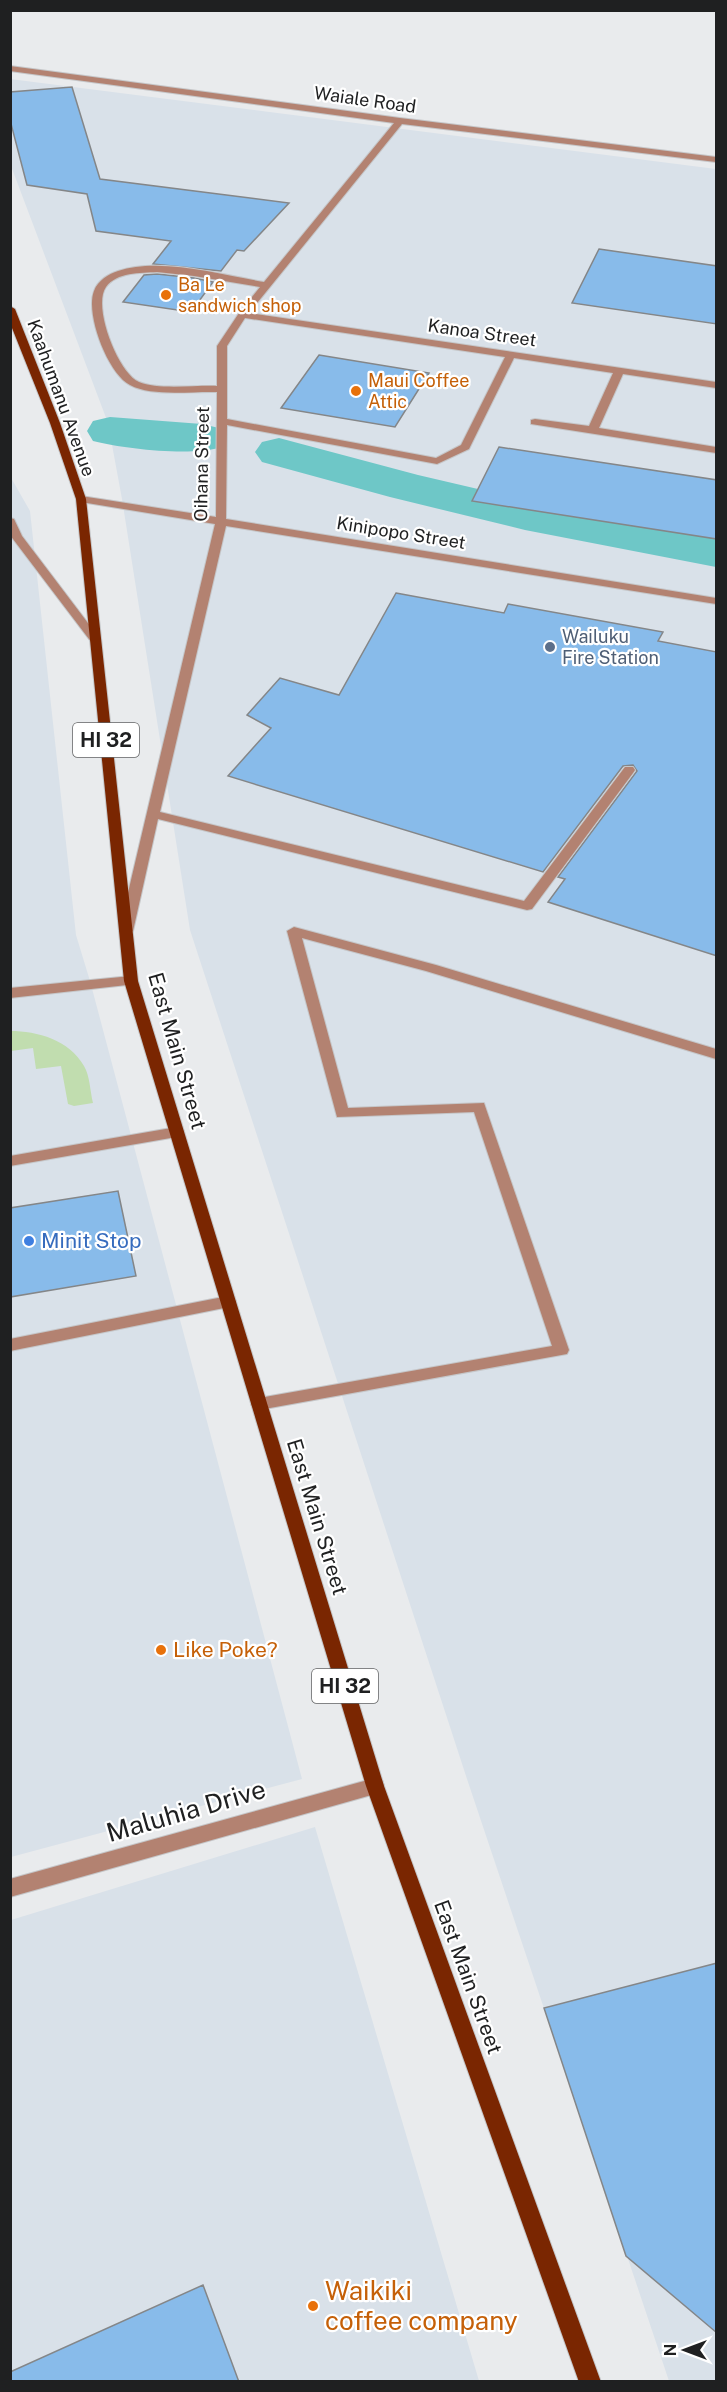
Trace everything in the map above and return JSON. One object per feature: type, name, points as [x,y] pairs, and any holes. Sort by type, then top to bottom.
[{"type":"main road","name":"Kaahumanu Avenue","points":[[10,309],[55,423],[81,499]]},
{"type":"main road","name":"East Main Street","points":[[81,499],[131,981],[375,1786],[590,2382]]},
{"type":"street","name":"Waiale Road","points":[[10,68],[400,121],[717,159]]},
{"type":"street","name":"Oihana Street","points":[[126,931],[221,523],[222,346],[242,315],[400,121]]},
{"type":"street","points":[[222,389],[148,386],[134,384],[123,376],[108,345],[97,313],[99,290],[108,280],[123,273],[142,270],[187,273],[266,285]]},
{"type":"street","name":"Kanoa Street","points":[[242,315],[717,385]]},
{"type":"street","points":[[222,421],[437,461],[465,447],[511,354]]},
{"type":"street","points":[[592,430],[619,371]]},
{"type":"street","points":[[535,422],[717,450]]},
{"type":"street","name":"Kinipopo Street","points":[[81,499],[717,601]]},
{"type":"street","points":[[10,521],[17,537],[96,641]]},
{"type":"street","points":[[154,814],[527,906],[629,770]]},
{"type":"street","points":[[259,1404],[561,1350],[479,1107],[342,1113],[294,931],[431,968],[717,1054]]},
{"type":"street","points":[[10,993],[131,981]]},
{"type":"street","points":[[10,1161],[177,1132]]},
{"type":"street","points":[[10,1345],[228,1302]]},
{"type":"street","name":"Maluhia Drive","points":[[10,1888],[375,1786]]},
{"type":"shaded area","points":[[10,79],[716,169],[716,2381],[669,2381],[467,1779],[190,930],[108,423],[11,166]]},
{"type":"shaded area","points":[[10,476],[30,511],[76,935],[302,1779],[11,1857]]},
{"type":"shaded area","points":[[315,1827],[479,2381],[11,2382],[11,1920]]},
{"type":"green space","points":[[10,1031],[42,1035],[70,1050],[78,1057],[86,1070],[93,1103],[74,1106],[68,1104],[61,1066],[36,1069],[33,1048],[11,1051]]},
{"type":"building","points":[[72,87],[100,179],[289,203],[244,251],[237,250],[221,271],[153,264],[171,241],[96,231],[87,194],[27,185],[10,120],[10,92]]},
{"type":"building","points":[[599,249],[717,266],[717,324],[572,303]]},
{"type":"building","name":"Ba Le sandwich shop","points":[[157,274],[213,282],[191,312],[123,302],[144,275]]},
{"type":"building","name":"Maui Coffee Attic","points":[[319,355],[429,373],[395,427],[281,408]]},
{"type":"building","points":[[499,447],[717,480],[717,539],[472,501]]},
{"type":"building","points":[[396,593],[504,613],[508,604],[663,632],[658,641],[717,652],[717,956],[548,902],[565,879],[558,877],[637,771],[633,765],[623,766],[543,872],[228,776],[271,728],[247,715],[280,678],[339,695]]},
{"type":"building","points":[[118,1191],[136,1276],[10,1297],[10,1208]]},
{"type":"building","points":[[717,1963],[717,2333],[626,2256],[544,2008]]},
{"type":"building","points":[[203,2285],[239,2382],[10,2382],[10,2372]]},
{"type":"waterway","points":[[110,431],[202,438]]},
{"type":"waterway","points":[[279,452],[407,487],[525,515],[716,552]]},
{"type":"place","name":"Ba Le sandwich shop","points":[[166,295]]},
{"type":"place","name":"Maui Coffee Attic","points":[[356,391]]},
{"type":"place","name":"Wailuku Fire Station","points":[[550,647]]},
{"type":"place","name":"Minit Stop","points":[[29,1241]]},
{"type":"place","name":"Like Poke?","points":[[161,1650]]},
{"type":"place","name":"Waikiki coffee company","points":[[313,2306]]}]
